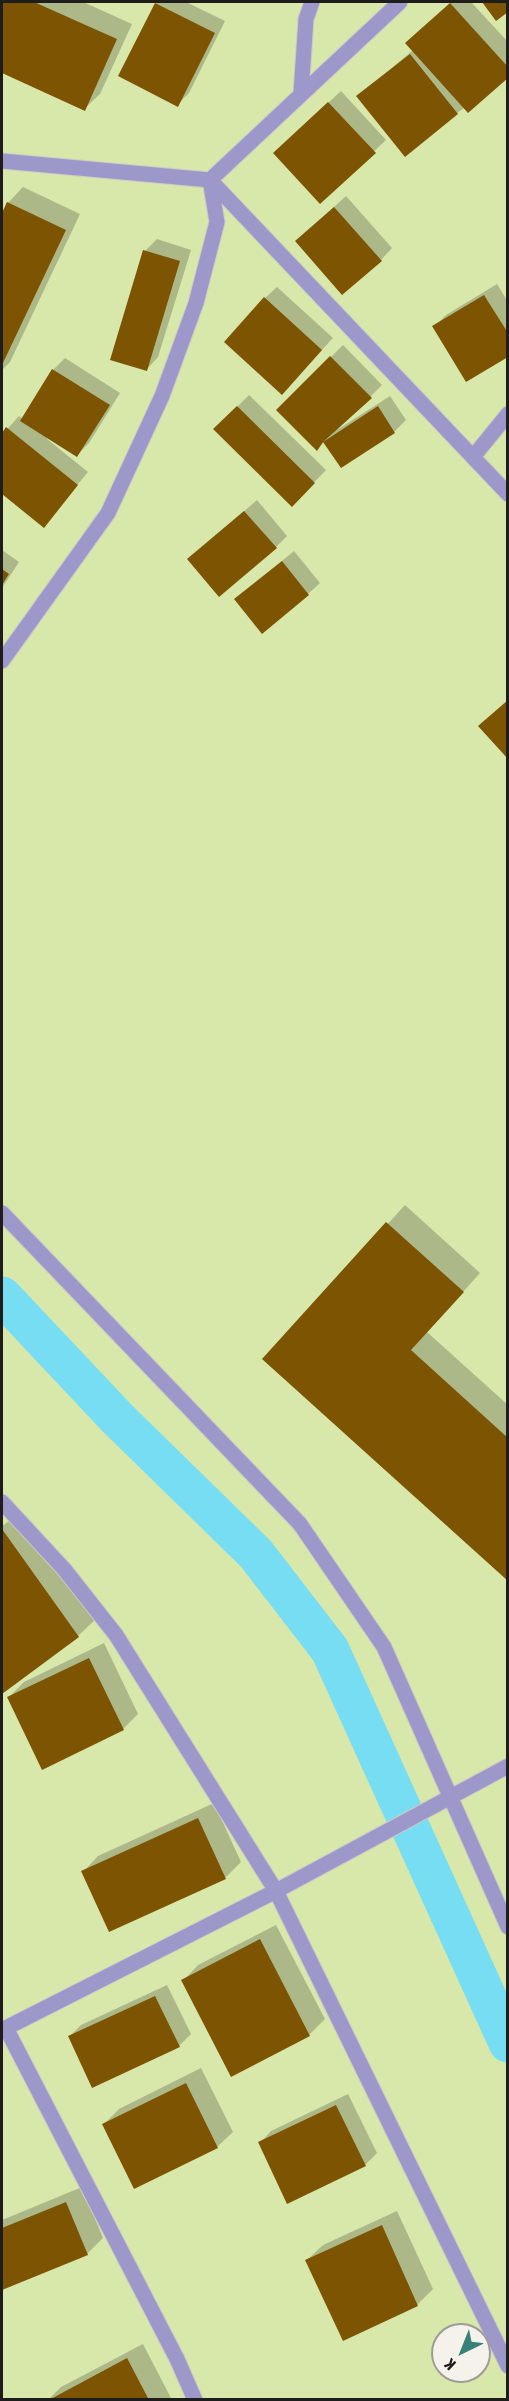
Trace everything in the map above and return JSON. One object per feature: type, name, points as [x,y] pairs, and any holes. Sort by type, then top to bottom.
[{"type":"street","points":[[301,93],[306,19],[312,2]]},
{"type":"street","points":[[210,180],[400,2]]},
{"type":"street","points":[[2,161],[210,180],[507,494]]},
{"type":"street","points":[[2,661],[108,513],[162,396],[196,303],[217,222],[210,180]]},
{"type":"street","points":[[473,457],[507,414]]},
{"type":"street","points":[[2,1213],[300,1524],[384,1647],[507,1927]]},
{"type":"street","points":[[2,1502],[64,1569],[116,1635],[276,1891],[507,2366]]},
{"type":"street","points":[[195,2400],[177,2359],[4,2029],[276,1891],[507,1766]]},
{"type":"green space","points":[[2,2],[507,2],[507,2399],[2,2400]]},
{"type":"building","points":[[2,2],[34,2],[117,39],[85,111],[2,73]]},
{"type":"building","points":[[482,2],[508,2],[508,12],[496,21]]},
{"type":"building","points":[[155,3],[215,33],[178,107],[118,76]]},
{"type":"building","points":[[450,3],[508,67],[508,78],[468,113],[405,43]]},
{"type":"building","points":[[410,54],[458,114],[405,157],[356,96]]},
{"type":"building","points":[[328,102],[376,153],[320,204],[273,153]]},
{"type":"building","points":[[7,202],[66,230],[2,365],[2,213]]},
{"type":"building","points":[[334,207],[382,261],[342,295],[295,241]]},
{"type":"building","points":[[143,250],[180,261],[147,371],[110,360]]},
{"type":"building","points":[[484,295],[508,333],[508,357],[466,382],[432,326]]},
{"type":"building","points":[[264,297],[322,350],[282,395],[224,342]]},
{"type":"building","points":[[330,356],[372,398],[323,442],[317,451],[276,410]]},
{"type":"building","points":[[52,369],[110,405],[77,457],[20,421]]},
{"type":"building","points":[[237,406],[315,483],[292,507],[213,429]]},
{"type":"building","points":[[378,406],[395,433],[341,468],[323,442]]},
{"type":"building","points":[[6,427],[78,485],[44,528],[2,494],[2,433]]},
{"type":"building","points":[[244,511],[277,548],[219,597],[187,559]]},
{"type":"building","points":[[282,561],[309,595],[262,634],[234,599]]},
{"type":"building","points":[[2,569],[9,574],[2,585]]},
{"type":"building","points":[[508,700],[508,759],[478,726]]},
{"type":"building","points":[[386,1222],[464,1292],[411,1350],[508,1438],[508,1581],[262,1359]]},
{"type":"building","points":[[2,1529],[79,1637],[2,1694]]},
{"type":"building","points":[[89,1658],[124,1730],[42,1770],[7,1697]]},
{"type":"building","points":[[198,1818],[226,1879],[109,1932],[81,1871]]},
{"type":"building","points":[[260,1939],[310,2036],[231,2077],[181,1980]]},
{"type":"building","points":[[155,1996],[180,2047],[92,2088],[68,2036]]},
{"type":"building","points":[[186,2083],[218,2148],[134,2189],[102,2124]]},
{"type":"building","points":[[336,2105],[366,2166],[287,2204],[258,2142]]},
{"type":"building","points":[[66,2202],[88,2255],[2,2290],[2,2228]]},
{"type":"building","points":[[382,2225],[418,2306],[343,2341],[305,2260]]},
{"type":"building","points":[[127,2358],[149,2400],[49,2400]]},
{"type":"waterway","points":[[2,1296],[117,1418],[256,1554],[330,1650],[508,2043]]}]
